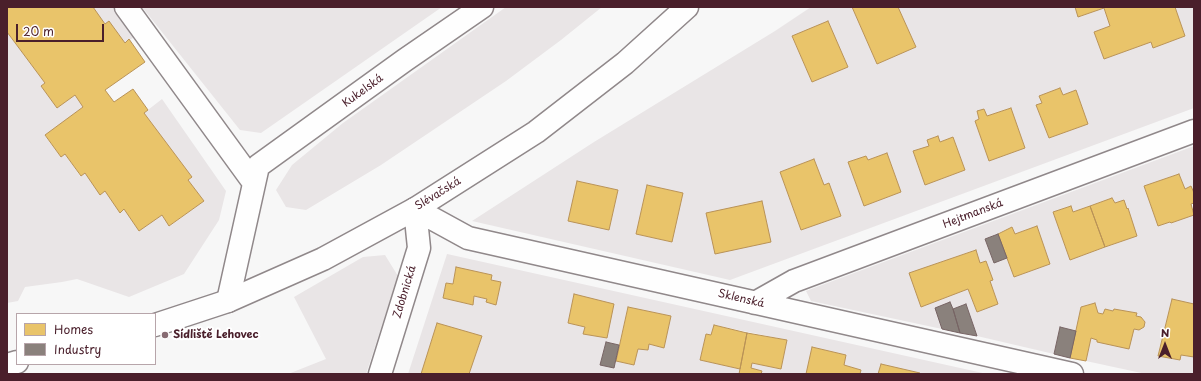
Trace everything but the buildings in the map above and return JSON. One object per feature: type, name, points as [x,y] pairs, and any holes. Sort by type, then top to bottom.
[{"type":"street","points":[[126,7],[254,183]]},
{"type":"street","name":"Kukelská","points":[[228,301],[258,166],[405,60],[482,7]]},
{"type":"street","name":"Slévačská","points":[[156,325],[228,301],[323,259],[415,209],[536,132],[625,63],[687,7]]},
{"type":"street","name":"Hejtmanská","points":[[755,303],[794,281],[1194,131]]},
{"type":"street","name":"Sklenská","points":[[415,209],[468,238],[1072,374]]},
{"type":"street","name":"Zdobnická","points":[[380,374],[419,248],[415,209]]},
{"type":"shaded area","points":[[93,7],[118,7],[139,34],[125,43],[109,22],[105,24]]},
{"type":"shaded area","points":[[142,7],[442,7],[261,133],[240,130]]},
{"type":"shaded area","points":[[506,7],[602,7],[506,81],[381,165],[306,210],[286,207],[276,190],[292,165],[343,123]]},
{"type":"shaded area","points":[[811,7],[852,7],[877,64],[916,47],[898,7],[1075,7],[1079,17],[1104,8],[1110,26],[1094,32],[1104,59],[1151,42],[1153,48],[1185,36],[1175,7],[1194,7],[1194,108],[730,280],[472,221],[594,142],[775,31]],"holes":[[[828,21],[848,67],[812,82],[792,37]],[[1060,88],[1063,95],[1076,90],[1088,124],[1049,138],[1036,105],[1042,103],[1040,96]],[[1011,108],[1025,148],[989,161],[975,121],[979,119],[977,112],[984,109],[987,116]],[[937,136],[940,142],[953,137],[965,170],[925,185],[913,152],[929,146],[927,140]],[[887,153],[901,192],[864,206],[848,162],[866,156],[868,160]],[[814,159],[824,185],[829,183],[841,216],[801,230],[780,172]],[[577,181],[618,190],[609,230]],[[647,185],[683,193],[671,242],[636,234]]]},
{"type":"shaded area","points":[[7,32],[45,83],[41,86],[57,108],[75,95],[83,107],[45,136],[61,157],[65,154],[80,176],[85,173],[100,194],[105,191],[120,212],[124,209],[139,231],[162,215],[170,226],[204,201],[188,180],[192,177],[144,113],[162,99],[226,191],[219,220],[184,274],[129,297],[77,279],[25,287],[18,301],[7,303]]},
{"type":"shaded area","points":[[1194,146],[1194,193],[1191,186],[1185,189],[1179,174],[1144,186],[1158,226],[1194,215],[1194,304],[1172,299],[1158,355],[1180,360],[1181,355],[1194,357],[1194,374],[1146,374],[1086,361],[1091,338],[1097,340],[1134,329],[1145,322],[1141,317],[1136,316],[1137,313],[1105,309],[1103,314],[1098,313],[1095,303],[1081,307],[1076,331],[1060,327],[1054,354],[977,336],[966,304],[953,309],[942,329],[811,301],[806,291]],"holes":[[[1112,198],[1115,203],[1128,209],[1137,236],[1070,260],[1053,212],[1071,206],[1073,212]],[[1037,226],[1050,264],[1014,277],[1007,258],[994,262],[985,239],[1012,227],[1015,234]],[[975,250],[980,263],[986,261],[993,280],[990,281],[998,304],[977,312],[968,289],[921,307],[910,273]]]},
{"type":"shaded area","points":[[447,254],[987,374],[920,374],[881,364],[878,374],[860,374],[861,370],[844,365],[846,355],[812,347],[806,374],[761,374],[762,371],[751,368],[752,363],[781,369],[787,340],[714,325],[711,335],[706,334],[700,360],[740,369],[739,374],[469,374],[482,337],[437,323],[421,374],[408,374]],"holes":[[[456,268],[492,275],[491,280],[501,282],[496,304],[486,302],[487,299],[474,296],[472,305],[443,298],[446,283],[453,284]],[[574,295],[613,304],[607,338],[583,334],[585,327],[568,323]],[[628,307],[671,316],[664,348],[649,344],[647,350],[638,349],[634,365],[616,361],[614,368],[600,365],[606,342],[619,345]]]},
{"type":"shaded area","points":[[385,255],[398,276],[366,374],[288,374],[326,359],[294,297],[363,257]]},
{"type":"place","name":"Sídliště Lehovec","points":[[165,335]]}]
